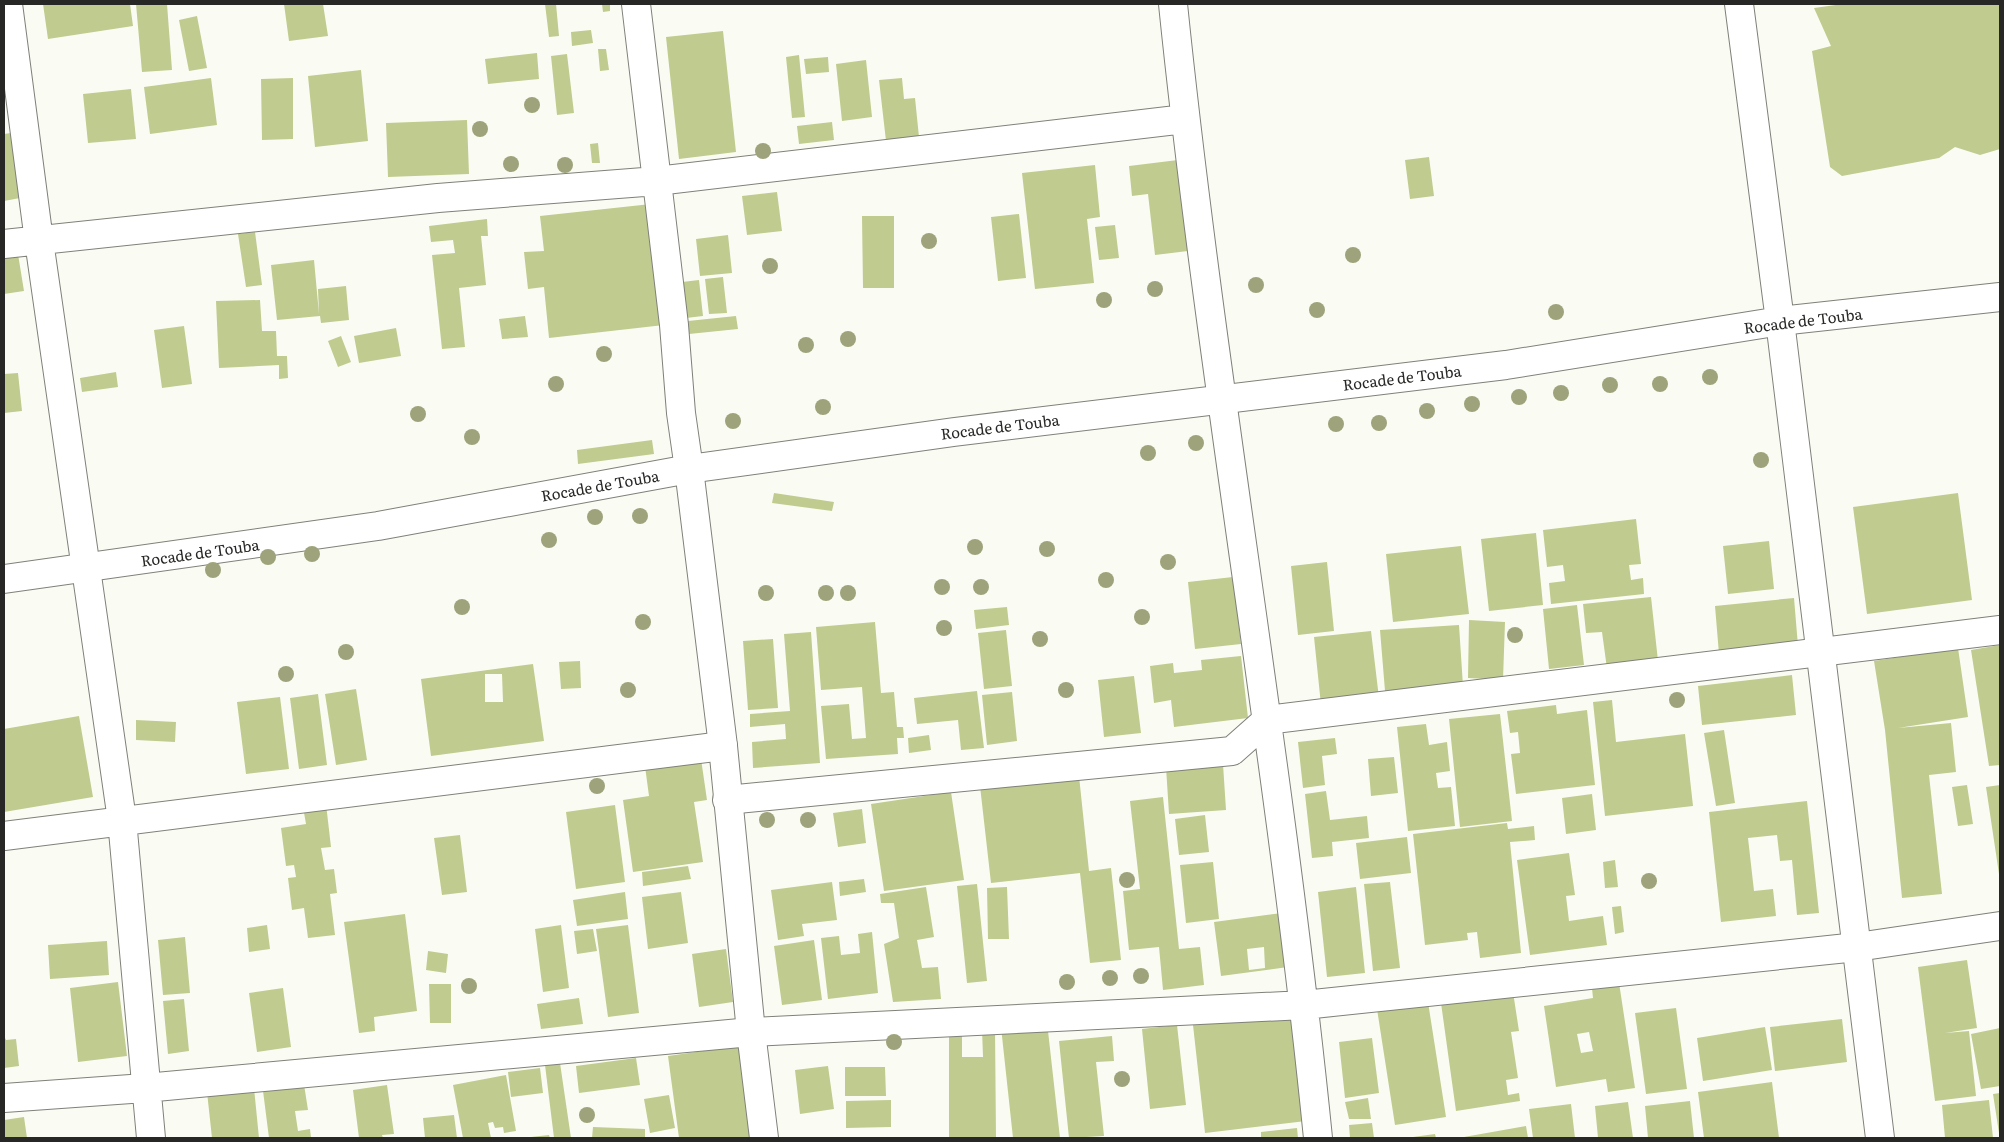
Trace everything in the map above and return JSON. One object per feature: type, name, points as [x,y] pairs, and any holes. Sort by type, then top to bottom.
[{"type":"street","points":[[8,4],[85,568],[122,820],[151,1138]]},
{"type":"street","points":[[636,4],[674,326],[681,414],[723,746],[751,1032],[764,1138]]},
{"type":"street","points":[[1173,4],[1185,119],[1221,398],[1267,720],[1304,1005],[1318,1138]]},
{"type":"street","points":[[1739,4],[1780,321],[1819,653],[1880,1138]]},
{"type":"street","points":[[4,244],[438,198],[657,181],[1185,119]]},
{"type":"street","name":"Rocade de Touba","points":[[4,579],[378,526],[689,469],[954,432],[1221,398],[1506,365],[1780,321],[2000,297]]},
{"type":"street","points":[[727,800],[1232,751],[1267,720],[2000,630]]},
{"type":"street","points":[[4,836],[723,746]]},
{"type":"street","points":[[4,1098],[146,1088],[751,1032],[1304,1005],[1857,947],[2000,926]]},
{"type":"building","points":[[43,4],[130,4],[133,26],[48,39]]},
{"type":"building","points":[[136,4],[167,4],[172,70],[142,72]]},
{"type":"building","points":[[284,4],[323,4],[328,36],[289,41]]},
{"type":"building","points":[[545,4],[556,4],[559,36],[549,37]]},
{"type":"building","points":[[602,4],[610,4],[610,11],[603,12]]},
{"type":"building","points":[[1843,4],[2000,4],[2000,149],[1980,155],[1955,147],[1939,158],[1842,176],[1830,167],[1812,51],[1831,46],[1814,8]]},
{"type":"building","points":[[197,16],[207,68],[189,71],[179,20]]},
{"type":"building","points":[[591,30],[593,43],[572,46],[571,32]]},
{"type":"building","points":[[723,31],[736,152],[679,159],[666,37]]},
{"type":"building","points":[[598,49],[606,49],[609,70],[600,71]]},
{"type":"building","points":[[537,53],[539,79],[488,84],[485,59]]},
{"type":"building","points":[[567,54],[574,113],[557,115],[551,56]]},
{"type":"building","points":[[799,55],[805,117],[792,118],[786,57]]},
{"type":"building","points":[[828,57],[829,72],[806,74],[804,59]]},
{"type":"building","points":[[866,60],[872,117],[842,121],[836,64]]},
{"type":"building","points":[[361,70],[368,141],[315,147],[308,76]]},
{"type":"building","points":[[211,78],[217,125],[150,134],[144,87]]},
{"type":"building","points":[[293,78],[293,139],[262,140],[261,79]]},
{"type":"building","points":[[902,78],[904,99],[915,98],[919,137],[886,141],[879,80]]},
{"type":"building","points":[[131,89],[136,139],[88,143],[83,94]]},
{"type":"building","points":[[467,120],[469,174],[388,177],[386,123]]},
{"type":"building","points":[[832,122],[834,140],[799,144],[797,126]]},
{"type":"building","points":[[11,133],[20,198],[4,201],[4,134]]},
{"type":"building","points":[[598,143],[600,163],[592,163],[590,144]]},
{"type":"building","points":[[1429,157],[1434,196],[1410,199],[1405,160]]},
{"type":"building","points":[[1178,160],[1188,251],[1155,255],[1148,194],[1132,196],[1129,166]]},
{"type":"building","points":[[1095,165],[1100,217],[1087,219],[1094,283],[1035,289],[1022,173]]},
{"type":"building","points":[[777,192],[782,231],[747,235],[742,196]]},
{"type":"building","points":[[651,204],[664,325],[549,338],[544,287],[528,289],[524,252],[544,251],[540,216]]},
{"type":"building","points":[[1019,214],[1026,278],[998,281],[991,217]]},
{"type":"building","points":[[862,216],[894,216],[894,288],[863,288]]},
{"type":"building","points":[[487,219],[488,236],[481,236],[486,285],[459,288],[465,347],[442,349],[432,255],[455,253],[453,240],[431,242],[429,226]]},
{"type":"building","points":[[1115,225],[1119,258],[1099,260],[1095,227]]},
{"type":"building","points":[[255,232],[262,285],[246,287],[238,234]]},
{"type":"building","points":[[728,235],[732,273],[700,276],[696,239]]},
{"type":"building","points":[[17,248],[24,291],[4,294],[4,250]]},
{"type":"building","points":[[314,260],[319,314],[318,289],[346,286],[349,320],[321,323],[320,316],[277,320],[271,265]]},
{"type":"building","points":[[723,277],[727,313],[709,314],[705,279]]},
{"type":"building","points":[[699,280],[703,316],[686,318],[682,282]]},
{"type":"building","points":[[260,300],[262,331],[276,331],[277,356],[287,356],[288,378],[279,379],[279,365],[219,368],[216,301]]},
{"type":"building","points":[[525,316],[528,337],[502,339],[499,319]]},
{"type":"building","points":[[736,316],[738,329],[689,334],[688,321]]},
{"type":"building","points":[[184,326],[192,384],[162,388],[154,330]]},
{"type":"building","points":[[396,328],[401,356],[359,363],[354,336]]},
{"type":"building","points":[[341,336],[351,362],[338,367],[328,341]]},
{"type":"building","points":[[116,372],[118,387],[82,392],[80,378]]},
{"type":"building","points":[[18,373],[22,411],[4,413],[4,374]]},
{"type":"building","points":[[652,440],[654,454],[578,464],[577,450]]},
{"type":"building","points":[[774,493],[834,502],[832,511],[772,503]]},
{"type":"building","points":[[1958,493],[1972,600],[1867,614],[1853,507]]},
{"type":"building","points":[[1636,519],[1641,564],[1629,565],[1631,580],[1643,578],[1644,594],[1551,604],[1549,583],[1565,581],[1563,565],[1547,567],[1543,530]]},
{"type":"building","points":[[1536,533],[1543,605],[1489,611],[1481,539]]},
{"type":"building","points":[[1769,541],[1774,589],[1728,594],[1723,546]]},
{"type":"building","points":[[1461,546],[1469,614],[1393,622],[1386,554]]},
{"type":"building","points":[[1327,562],[1334,631],[1298,635],[1291,566]]},
{"type":"building","points":[[1233,577],[1241,644],[1195,649],[1188,582]]},
{"type":"building","points":[[1651,597],[1659,670],[1608,676],[1602,632],[1586,633],[1583,604]]},
{"type":"building","points":[[1794,598],[1798,646],[1719,654],[1715,606]]},
{"type":"building","points":[[1577,605],[1584,665],[1549,669],[1543,609]]},
{"type":"building","points":[[1007,607],[1009,625],[976,629],[974,610]]},
{"type":"building","points":[[1469,620],[1505,622],[1503,680],[1468,678]]},
{"type":"building","points":[[875,622],[881,693],[894,692],[897,727],[903,727],[904,738],[897,738],[898,754],[826,759],[821,706],[849,704],[852,739],[866,738],[862,687],[821,690],[816,627]]},
{"type":"building","points":[[1459,625],[1463,686],[1385,691],[1380,630]]},
{"type":"building","points":[[1006,630],[1012,686],[984,689],[978,633]]},
{"type":"building","points":[[1371,631],[1379,698],[1321,705],[1314,637]]},
{"type":"building","points":[[811,632],[820,763],[753,768],[752,742],[786,739],[785,724],[750,727],[750,714],[790,711],[784,634]]},
{"type":"building","points":[[773,639],[778,708],[748,710],[743,641]]},
{"type":"building","points":[[2000,645],[2000,765],[1989,766],[1971,650]]},
{"type":"building","points":[[1958,648],[1968,717],[1898,728],[1951,723],[1956,772],[1929,775],[1942,894],[1902,898],[1885,730],[1874,661]]},
{"type":"building","points":[[1241,656],[1248,718],[1174,727],[1171,700],[1154,703],[1150,666],[1173,663],[1174,673],[1202,670],[1201,660]]},
{"type":"building","points":[[580,661],[581,688],[561,689],[559,662]]},
{"type":"building","points":[[533,664],[544,741],[431,756],[421,679]],"holes":[[[485,674],[502,674],[503,702],[485,702]]]},
{"type":"building","points":[[1792,675],[1796,715],[1702,725],[1698,686]]},
{"type":"building","points":[[1134,676],[1141,733],[1104,737],[1098,680]]},
{"type":"building","points":[[356,689],[367,760],[336,765],[325,694]]},
{"type":"building","points":[[977,691],[984,748],[961,750],[958,720],[917,724],[914,698]]},
{"type":"building","points":[[1012,692],[1017,741],[987,745],[982,695]]},
{"type":"building","points":[[318,694],[327,765],[299,769],[290,698]]},
{"type":"building","points":[[280,697],[289,769],[246,774],[237,702]]},
{"type":"building","points":[[1612,700],[1616,742],[1685,734],[1693,806],[1605,816],[1593,702]]},
{"type":"building","points":[[1556,705],[1557,714],[1587,710],[1595,785],[1516,794],[1511,754],[1520,753],[1518,732],[1510,733],[1507,711]]},
{"type":"building","points":[[1500,714],[1512,821],[1460,827],[1449,719]]},
{"type":"building","points":[[79,716],[93,797],[4,812],[4,729]]},
{"type":"building","points":[[136,720],[176,722],[175,742],[136,740]]},
{"type":"building","points":[[1426,724],[1429,745],[1447,742],[1450,771],[1436,773],[1438,788],[1451,787],[1455,826],[1408,831],[1397,727]]},
{"type":"building","points":[[1724,730],[1735,803],[1716,806],[1704,733]]},
{"type":"building","points":[[929,735],[931,750],[909,753],[908,738]]},
{"type":"building","points":[[1335,738],[1337,754],[1322,756],[1325,785],[1303,788],[1298,742]]},
{"type":"building","points":[[700,752],[707,800],[694,802],[703,862],[633,872],[623,800],[649,796],[644,759]]},
{"type":"building","points":[[1394,757],[1398,793],[1371,796],[1368,759]]},
{"type":"building","points":[[1223,764],[1226,810],[1169,814],[1166,767]]},
{"type":"building","points":[[1079,776],[1089,871],[1111,868],[1121,960],[1090,963],[1080,873],[991,883],[980,786]]},
{"type":"building","points":[[1967,785],[1973,824],[1958,826],[1952,787]]},
{"type":"building","points":[[2000,785],[2000,874],[1999,874],[1986,787]]},
{"type":"building","points":[[1326,791],[1330,820],[1367,816],[1369,838],[1332,842],[1333,856],[1312,858],[1305,794]]},
{"type":"building","points":[[951,792],[964,880],[884,891],[871,804]]},
{"type":"building","points":[[1592,794],[1596,830],[1566,834],[1562,798]]},
{"type":"building","points":[[1163,797],[1179,949],[1200,947],[1204,985],[1163,990],[1159,947],[1129,950],[1123,891],[1140,889],[1130,801]]},
{"type":"building","points":[[1807,801],[1819,913],[1797,915],[1792,860],[1780,861],[1777,835],[1748,838],[1754,891],[1773,889],[1776,916],[1721,922],[1709,812]]},
{"type":"building","points":[[326,804],[331,847],[321,848],[325,870],[334,869],[337,893],[330,894],[335,935],[308,938],[304,908],[292,910],[288,878],[296,877],[294,865],[286,866],[281,828],[306,824],[303,807]]},
{"type":"building","points":[[615,805],[625,882],[576,889],[566,812]]},
{"type":"building","points":[[862,809],[866,843],[838,847],[833,813]]},
{"type":"building","points":[[1205,815],[1209,852],[1179,855],[1175,819]]},
{"type":"building","points":[[1507,823],[1508,829],[1534,826],[1535,840],[1510,842],[1521,953],[1480,958],[1477,932],[1467,933],[1468,940],[1425,945],[1413,834]]},
{"type":"building","points":[[460,835],[467,892],[442,895],[434,838]]},
{"type":"building","points":[[1407,837],[1411,873],[1360,879],[1356,843]]},
{"type":"building","points":[[1569,853],[1575,895],[1566,896],[1569,921],[1603,916],[1607,945],[1530,955],[1517,860]]},
{"type":"building","points":[[1615,860],[1618,887],[1605,888],[1603,862]]},
{"type":"building","points":[[1213,862],[1219,919],[1186,923],[1180,865]]},
{"type":"building","points":[[688,866],[691,879],[643,886],[642,872]]},
{"type":"building","points":[[864,879],[866,892],[840,896],[839,882]]},
{"type":"building","points":[[832,882],[837,920],[802,924],[804,936],[778,940],[771,890]]},
{"type":"building","points":[[1390,882],[1400,968],[1373,971],[1364,884]]},
{"type":"building","points":[[977,884],[987,981],[967,983],[957,886]]},
{"type":"building","points":[[926,887],[934,937],[917,940],[922,968],[938,967],[941,999],[893,1002],[884,944],[899,938],[894,903],[881,903],[880,894]]},
{"type":"building","points":[[1007,887],[1009,939],[988,939],[987,888]]},
{"type":"building","points":[[1356,887],[1365,973],[1327,977],[1318,892]]},
{"type":"building","points":[[625,892],[628,919],[577,926],[573,900]]},
{"type":"building","points":[[681,892],[688,943],[648,949],[642,897]]},
{"type":"building","points":[[1621,906],[1624,932],[1615,934],[1612,907]]},
{"type":"building","points":[[1282,913],[1288,967],[1221,976],[1214,922]],"holes":[[[1264,947],[1265,968],[1249,970],[1247,949]]]},
{"type":"building","points":[[405,914],[417,1011],[374,1017],[375,1031],[359,1033],[344,922]]},
{"type":"building","points":[[267,925],[270,949],[249,952],[247,928]]},
{"type":"building","points":[[561,925],[569,988],[543,992],[535,929]]},
{"type":"building","points":[[628,925],[639,1013],[608,1017],[596,929]]},
{"type":"building","points":[[593,929],[597,951],[577,954],[574,931]]},
{"type":"building","points":[[872,932],[878,993],[828,999],[821,938],[839,936],[841,955],[860,953],[858,934]]},
{"type":"building","points":[[185,937],[190,993],[163,995],[158,940]]},
{"type":"building","points":[[814,940],[822,1000],[782,1005],[774,946]]},
{"type":"building","points":[[107,941],[109,975],[50,979],[48,945]]},
{"type":"building","points":[[726,949],[733,1002],[699,1007],[692,954]]},
{"type":"building","points":[[428,951],[448,954],[446,973],[426,970]]},
{"type":"building","points":[[1967,960],[1977,1028],[1945,1033],[1969,1031],[1976,1096],[1935,1101],[1918,967]]},
{"type":"building","points":[[1618,976],[1635,1088],[1608,1092],[1606,1079],[1556,1087],[1544,1006],[1593,998],[1591,979]],"holes":[[[1589,1032],[1593,1051],[1581,1053],[1577,1034]]]},
{"type":"building","points":[[118,982],[127,1056],[78,1062],[70,988]]},
{"type":"building","points":[[429,984],[451,984],[451,1023],[430,1023]]},
{"type":"building","points":[[283,988],[291,1047],[257,1052],[249,993]]},
{"type":"building","points":[[1513,992],[1519,1031],[1511,1032],[1518,1078],[1506,1080],[1508,1095],[1519,1093],[1520,1101],[1456,1111],[1441,1003]]},
{"type":"building","points":[[579,998],[583,1024],[541,1029],[537,1004]]},
{"type":"building","points":[[184,999],[189,1051],[168,1054],[163,1001]]},
{"type":"building","points":[[1428,1002],[1446,1117],[1395,1125],[1377,1009]]},
{"type":"building","points":[[1676,1008],[1687,1089],[1646,1094],[1635,1013]]},
{"type":"building","points":[[1295,1013],[1306,1121],[1205,1133],[1193,1025]]},
{"type":"building","points":[[1842,1019],[1847,1062],[1775,1071],[1770,1027]]},
{"type":"building","points":[[1047,1022],[1060,1138],[1013,1138],[1001,1027]]},
{"type":"building","points":[[1177,1025],[1186,1105],[1150,1109],[1142,1029]]},
{"type":"building","points":[[1765,1027],[1772,1070],[1703,1081],[1697,1038]]},
{"type":"building","points":[[995,1028],[996,1138],[949,1138],[949,1029],[962,1029],[962,1057],[983,1057],[982,1029]]},
{"type":"building","points":[[2000,1028],[2000,1086],[1981,1089],[1971,1034]]},
{"type":"building","points":[[4,1036],[6,1040],[16,1039],[19,1066],[4,1068]]},
{"type":"building","points":[[1112,1036],[1114,1061],[1096,1062],[1104,1136],[1069,1138],[1059,1041]]},
{"type":"building","points":[[1372,1038],[1379,1093],[1345,1098],[1339,1042]]},
{"type":"building","points":[[745,1045],[757,1138],[679,1138],[668,1056]]},
{"type":"building","points":[[636,1058],[640,1085],[579,1093],[576,1066]]},
{"type":"building","points":[[560,1063],[571,1138],[554,1138],[545,1065]]},
{"type":"building","points":[[828,1066],[834,1109],[800,1114],[795,1070]]},
{"type":"building","points":[[845,1067],[885,1067],[886,1096],[845,1096]]},
{"type":"building","points":[[540,1068],[543,1093],[511,1097],[508,1072]]},
{"type":"building","points":[[506,1075],[516,1131],[504,1133],[503,1127],[495,1128],[493,1122],[488,1123],[491,1138],[463,1138],[453,1085]]},
{"type":"building","points":[[303,1078],[308,1110],[295,1111],[298,1131],[310,1129],[311,1138],[269,1138],[262,1083]]},
{"type":"building","points":[[1772,1082],[1779,1138],[1704,1138],[1698,1092]]},
{"type":"building","points":[[387,1085],[394,1134],[382,1135],[383,1138],[359,1138],[353,1090]]},
{"type":"building","points":[[254,1088],[259,1138],[212,1138],[207,1092]]},
{"type":"building","points":[[2000,1093],[2000,1133],[1999,1133],[1993,1094]]},
{"type":"building","points":[[669,1095],[675,1128],[650,1133],[644,1099]]},
{"type":"building","points":[[1368,1098],[1371,1119],[1349,1119],[1345,1102]]},
{"type":"building","points":[[891,1100],[891,1127],[846,1128],[846,1101]]},
{"type":"building","points":[[1989,1100],[1993,1138],[1945,1138],[1942,1105]]},
{"type":"building","points":[[1690,1101],[1694,1138],[1648,1138],[1645,1106]]},
{"type":"building","points":[[1628,1102],[1633,1138],[1598,1138],[1595,1106]]},
{"type":"building","points":[[1571,1104],[1575,1138],[1533,1138],[1529,1109]]},
{"type":"building","points":[[454,1115],[457,1138],[425,1138],[423,1118]]},
{"type":"building","points":[[24,1117],[27,1138],[4,1138],[4,1120]]},
{"type":"building","points":[[1372,1123],[1374,1138],[1350,1138],[1349,1125]]},
{"type":"building","points":[[1526,1126],[1528,1138],[1464,1137]]},
{"type":"building","points":[[593,1127],[645,1129],[645,1138],[592,1138]]},
{"type":"building","points":[[1297,1128],[1298,1138],[1261,1138],[1261,1132]]},
{"type":"building","points":[[1435,1134],[1436,1138],[1413,1138],[1413,1137]]},
{"type":"building","points":[[549,1135],[550,1138],[531,1138],[531,1137]]}]
